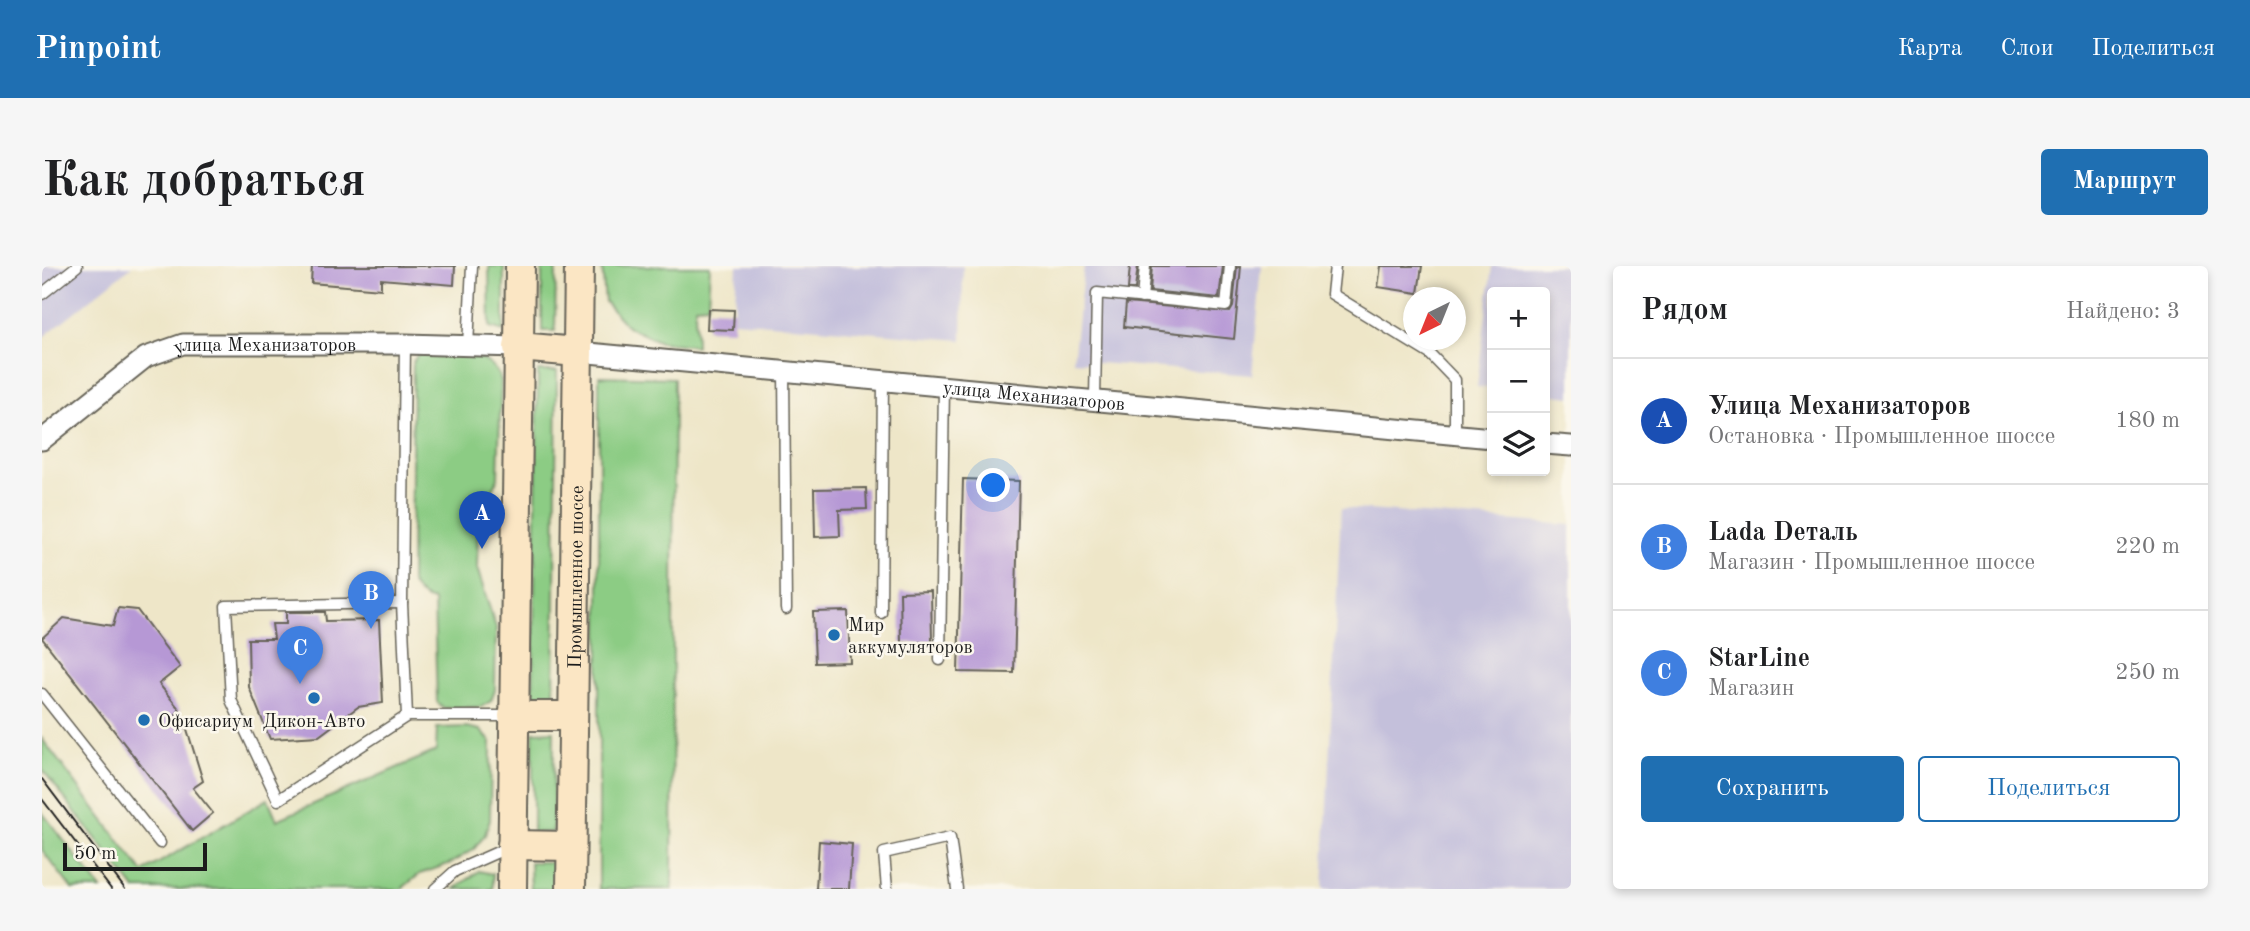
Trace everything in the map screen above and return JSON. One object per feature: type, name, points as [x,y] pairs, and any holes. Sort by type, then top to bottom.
[{"type":"main road","points":[[512,889],[520,266]]},
{"type":"main road","name":"Промышленное шоссе","points":[[571,889],[579,266]]},
{"type":"main road","points":[[518,348],[578,352]]},
{"type":"main road","points":[[513,716],[572,716]]},
{"type":"main road","points":[[512,845],[570,846]]},
{"type":"street","name":"улица Механизаторов","points":[[42,440],[146,357],[183,344],[405,344],[518,348]]},
{"type":"street","name":"улица Механизаторов","points":[[578,352],[1095,399],[1487,438]]},
{"type":"street","points":[[1550,444],[1571,446]]},
{"type":"lane","points":[[42,294],[77,266]]},
{"type":"lane","points":[[468,346],[472,266]]},
{"type":"lane","points":[[1142,298],[1145,266]]},
{"type":"lane","points":[[1095,399],[1097,293],[1226,306],[1230,266]]},
{"type":"lane","points":[[1335,266],[1332,294],[1430,354],[1455,380],[1455,435]]},
{"type":"lane","points":[[405,344],[402,603],[407,716]]},
{"type":"lane","points":[[784,370],[786,609]]},
{"type":"lane","points":[[881,612],[883,379]]},
{"type":"lane","points":[[940,660],[944,385]]},
{"type":"lane","points":[[402,603],[226,606],[231,700],[278,800],[407,716],[513,716]]},
{"type":"lane","points":[[42,694],[160,843]]},
{"type":"lane","points":[[887,889],[884,853],[950,838],[957,889]]},
{"type":"lane","points":[[435,889],[455,871],[512,845]]},
{"type":"shaded area","points":[[42,266],[132,266],[42,338]]},
{"type":"shaded area","points":[[737,266],[963,266],[962,340],[734,321]]},
{"type":"shaded area","points":[[1084,266],[1262,266],[1252,375],[1073,361]]},
{"type":"shaded area","points":[[1492,266],[1571,266],[1571,397],[1550,395],[1550,287],[1489,287]]},
{"type":"shaded area","points":[[1487,306],[1487,388],[1477,387]]},
{"type":"shaded area","points":[[1341,508],[1571,525],[1571,889],[1323,889]]},
{"type":"green space","points":[[489,266],[504,266],[504,331],[490,327]]},
{"type":"green space","points":[[542,266],[556,266],[555,331],[542,331]]},
{"type":"green space","points":[[602,266],[710,266],[708,305],[695,306],[696,346],[660,342],[628,327],[605,302]]},
{"type":"green space","points":[[418,354],[477,357],[495,369],[501,380],[498,477],[478,525],[477,568],[496,628],[495,690],[491,701],[481,707],[442,708],[437,702],[434,601],[420,594],[411,582],[413,362]]},
{"type":"green space","points":[[538,371],[557,371],[554,702],[533,702]]},
{"type":"green space","points":[[599,376],[674,378],[672,889],[599,889]]},
{"type":"green space","points":[[466,727],[480,730],[491,742],[490,819],[485,835],[474,849],[451,863],[420,874],[401,889],[135,889],[42,769],[42,739],[143,872],[268,799],[277,820],[436,751],[437,728]]},
{"type":"green space","points":[[554,731],[553,832],[533,833],[533,732]]},
{"type":"green space","points":[[42,812],[101,889],[72,889],[42,850]]},
{"type":"green space","points":[[530,862],[554,862],[554,889],[531,889]]},
{"type":"green space","points":[[479,871],[493,874],[493,889],[455,889]]},
{"type":"building","points":[[312,266],[455,266],[454,285],[381,279],[381,289],[311,283]]},
{"type":"building","points":[[1130,266],[1138,266],[1135,289],[1128,289]]},
{"type":"building","points":[[1152,266],[1223,266],[1219,298],[1150,291]]},
{"type":"building","points":[[1237,266],[1241,266],[1234,339],[1124,327],[1126,303],[1230,312],[1233,307]]},
{"type":"building","points":[[1381,266],[1422,266],[1419,287],[1403,287],[1403,291],[1378,287]]},
{"type":"building","points":[[708,309],[734,310],[733,330],[707,329]]},
{"type":"building","points":[[963,479],[1019,481],[1014,673],[958,672]]},
{"type":"building","points":[[866,488],[867,509],[839,510],[840,536],[815,537],[814,489]]},
{"type":"building","points":[[931,591],[932,642],[901,643],[900,592]]},
{"type":"building","name":"Офисариум","points":[[118,608],[137,610],[180,667],[159,684],[180,710],[176,714],[186,726],[203,781],[193,788],[213,813],[192,831],[42,638],[64,618],[113,626]]},
{"type":"building","points":[[848,611],[850,662],[815,663],[813,612]]},
{"type":"building","points":[[286,612],[325,612],[326,621],[379,620],[383,703],[358,707],[319,736],[270,739],[249,687],[248,639],[274,639],[272,624],[286,624]]},
{"type":"building","points":[[819,841],[852,844],[849,889],[816,889]]},
{"type":"tram line","points":[[42,779],[125,889]]},
{"type":"tram line","points":[[42,799],[111,889]]},
{"type":"place","name":"Улица Механизаторов","points":[[482,549]]},
{"type":"place","name":"Lada Dеталь","points":[[371,629]]},
{"type":"place","name":"Мир аккумуляторов","points":[[834,635]]},
{"type":"place","name":"StarLine","points":[[300,684]]},
{"type":"place","name":"Дикон-Авто","points":[[314,698]]},
{"type":"place","name":"Офисариум","points":[[144,720]]}]
